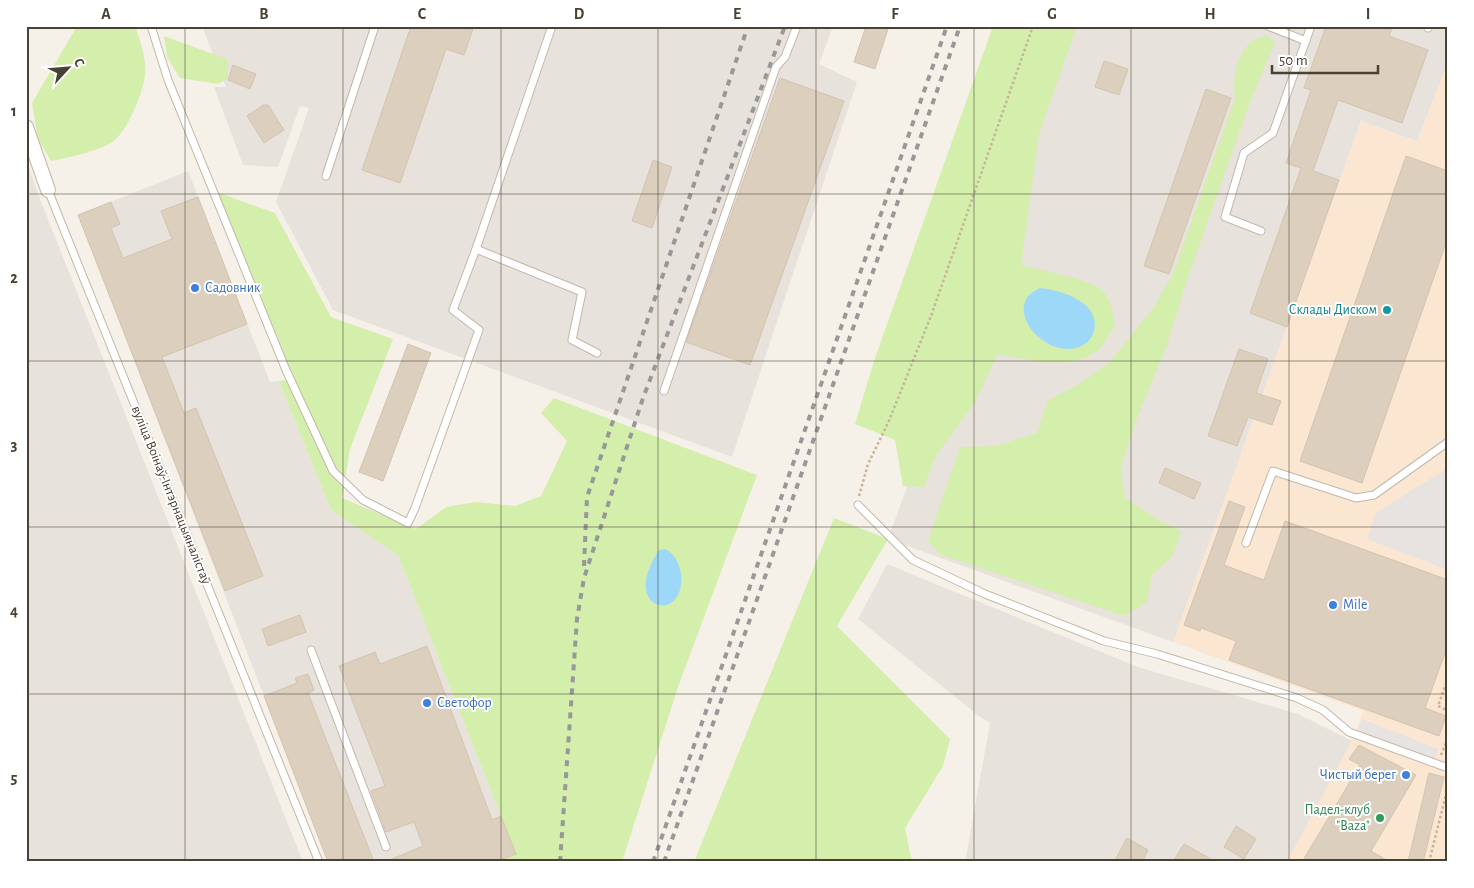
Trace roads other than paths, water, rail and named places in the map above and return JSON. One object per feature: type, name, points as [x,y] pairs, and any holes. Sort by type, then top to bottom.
[{"type":"street","name":"вуліца Воінаў-Інтэрнацыяналістаў","points":[[26,126],[48,190]]},
{"type":"lane","points":[[151,26],[168,80],[282,361],[333,471],[363,500],[408,523],[479,330],[453,310],[476,249],[552,26]]},
{"type":"lane","points":[[326,176],[375,26]]},
{"type":"lane","points":[[664,391],[776,67],[786,57],[797,26]]},
{"type":"lane","points":[[1268,26],[1306,41]]},
{"type":"lane","points":[[1261,231],[1225,217],[1244,153],[1273,133],[1311,26]]},
{"type":"lane","name":"вуліца Воінаў-Інтэрнацыяналістаў","points":[[48,190],[319,862]]},
{"type":"lane","points":[[476,249],[582,292],[572,340],[597,353]]},
{"type":"lane","points":[[1246,543],[1273,471],[1356,498],[1374,494],[1448,442]]},
{"type":"lane","points":[[858,505],[913,560],[985,594],[1104,641],[1157,654],[1297,698],[1323,710],[1349,732],[1448,768]]},
{"type":"lane","points":[[311,650],[386,847]]},
{"type":"water","points":[[1040,288],[1058,291],[1086,305],[1095,321],[1093,334],[1087,342],[1079,347],[1066,349],[1052,346],[1040,339],[1031,329],[1025,318],[1024,306],[1028,296]]},
{"type":"water","points":[[665,549],[676,559],[681,574],[680,590],[674,600],[665,605],[656,604],[649,598],[646,587],[648,571],[659,550]]},
{"type":"railway","points":[[584,566],[587,497],[748,26]]},
{"type":"railway","points":[[560,862],[577,619],[584,578],[643,398],[785,26]]},
{"type":"railway","points":[[653,862],[947,26]]},
{"type":"railway","points":[[664,862],[960,26]]},
{"type":"place","name":"Садовник","points":[[195,288]]},
{"type":"place","name":"Склады Диском","points":[[1387,310]]},
{"type":"place","name":"Mile","points":[[1333,605]]},
{"type":"place","name":"Светофор","points":[[427,703]]},
{"type":"place","name":"Чистый берег","points":[[1406,775]]},
{"type":"place","name":"Падел-клуб \"Baza\"","points":[[1380,818]]}]
